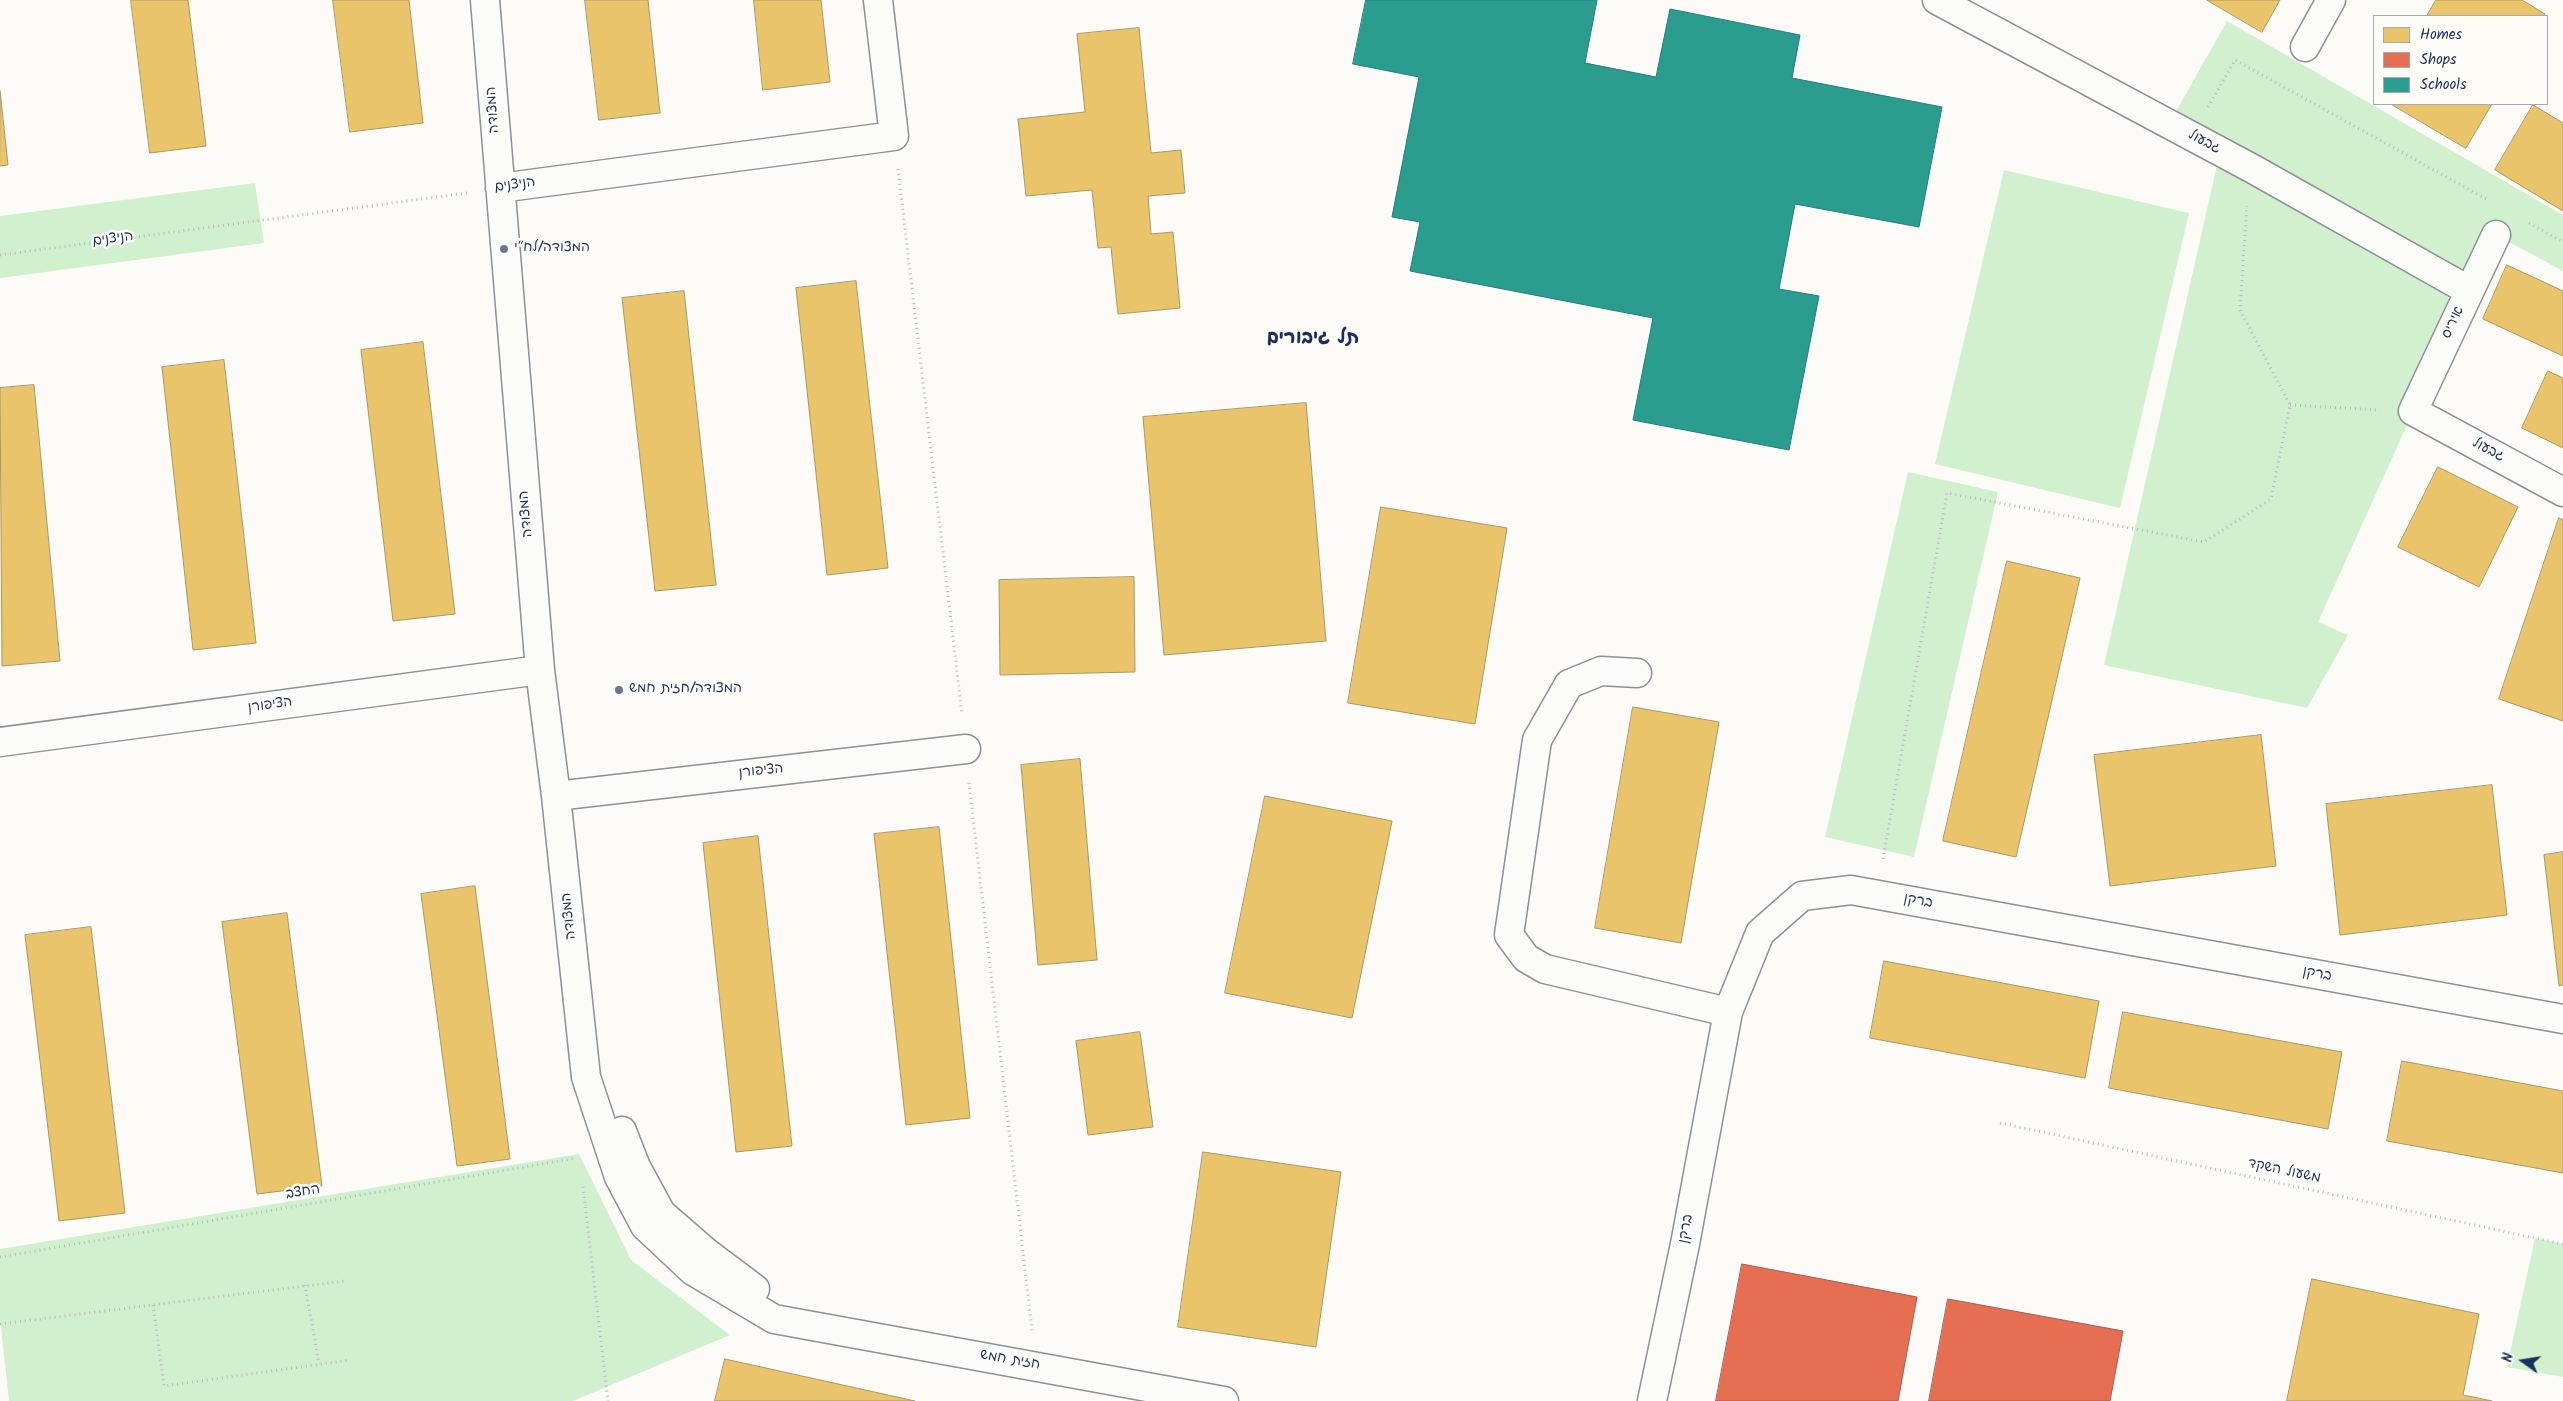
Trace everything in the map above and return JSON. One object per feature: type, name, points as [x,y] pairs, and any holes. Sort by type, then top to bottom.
[{"type":"street","name":"המצודה","points":[[485,0],[540,670],[582,1026],[586,1077],[619,1177],[653,1220]]},
{"type":"street","name":"הניצנים","points":[[500,188],[894,136],[878,0]]},
{"type":"street","name":"גבעול","points":[[1937,0],[2246,165],[2468,290]]},
{"type":"street","points":[[2305,47],[2330,0]]},
{"type":"street","name":"איריס","points":[[2413,411],[2468,290],[2496,235]]},
{"type":"street","name":"גבעול","points":[[2413,411],[2563,492]]},
{"type":"street","name":"הציפורן","points":[[0,742],[540,670]]},
{"type":"street","points":[[1637,673],[1601,670],[1569,684],[1536,740],[1509,935],[1526,958],[1545,969],[1728,1012]]},
{"type":"street","name":"הציפורן","points":[[556,796],[966,749]]},
{"type":"street","name":"ברקן","points":[[1652,1401],[1685,1244],[1728,1012],[1760,933],[1802,896],[1852,890],[2563,1019]]},
{"type":"street","name":"המצודה","points":[[582,1026],[636,1168],[653,1220]]},
{"type":"street","name":"חזית חמש","points":[[653,1220],[707,1254],[795,1322],[1224,1401]]},
{"type":"path","points":[[2192,136],[2235,60],[2491,202]]},
{"type":"path","points":[[1876,895],[1947,493],[2204,542],[2271,499],[2290,405],[2240,310],[2249,178],[2246,165]]},
{"type":"path","name":"הניצנים","points":[[0,255],[500,188]]},
{"type":"path","points":[[2524,220],[2563,242]]},
{"type":"path","points":[[2290,405],[2413,411]]},
{"type":"path","name":"משעול השקד","points":[[2000,1123],[2563,1244]]},
{"type":"path","name":"החצב","points":[[0,1257],[611,1153]]},
{"type":"path","points":[[580,1157],[608,1401]]},
{"type":"path","points":[[0,1324],[345,1281]]},
{"type":"path","points":[[305,1286],[319,1364]]},
{"type":"path","points":[[153,1305],[164,1386],[350,1360]]},
{"type":"green space","points":[[2227,21],[2563,215],[2563,271],[2496,235],[2468,290],[2318,622],[2348,635],[2307,708],[2104,665],[2220,152],[2169,124]]},
{"type":"green space","points":[[2004,170],[2189,213],[2120,508],[1935,464]]},
{"type":"green space","points":[[255,183],[264,243],[0,278],[0,216]]},
{"type":"green space","points":[[1908,472],[1998,492],[1914,857],[1825,837]]},
{"type":"green space","points":[[579,1154],[631,1260],[730,1335],[573,1401],[9,1401],[0,1318],[0,1249]]},
{"type":"green space","points":[[2535,1238],[2563,1244],[2563,1377],[2507,1367]]},
{"type":"building: Homes","points":[[131,0],[188,0],[206,146],[150,153]]},
{"type":"building: Homes","points":[[333,0],[409,0],[423,123],[350,132]]},
{"type":"building: Homes","points":[[585,0],[648,0],[660,113],[599,120]]},
{"type":"building: Homes","points":[[754,0],[821,0],[830,82],[763,90]]},
{"type":"building: Homes","points":[[2207,0],[2280,0],[2262,32]]},
{"type":"building: Homes","points":[[2436,0],[2522,0],[2545,14],[2544,15],[2428,15]]},
{"type":"building: Homes","points":[[1139,28],[1151,153],[1181,150],[1185,193],[1148,196],[1151,234],[1173,232],[1180,308],[1118,314],[1111,247],[1098,248],[1092,190],[1026,196],[1018,119],[1085,112],[1077,34]]},
{"type":"building: Homes","points":[[0,91],[8,165],[0,166]]},
{"type":"building: Homes","points":[[2393,105],[2491,105],[2466,148]]},
{"type":"building: Homes","points":[[2533,105],[2563,123],[2563,211],[2495,170]]},
{"type":"building: Homes","points":[[2507,265],[2563,291],[2563,356],[2483,319]]},
{"type":"building: Homes","points":[[856,281],[888,568],[827,575],[796,288]]},
{"type":"building: Homes","points":[[684,291],[716,585],[655,591],[622,298]]},
{"type":"building: Homes","points":[[423,342],[455,614],[393,621],[361,350]]},
{"type":"building: Homes","points":[[224,360],[256,643],[193,650],[162,367]]},
{"type":"building: Homes","points":[[2548,371],[2563,378],[2563,448],[2522,428]]},
{"type":"building: Homes","points":[[34,385],[60,661],[2,666],[0,388]]},
{"type":"building: Homes","points":[[1306,403],[1326,641],[1164,655],[1143,417]]},
{"type":"building: Homes","points":[[2438,467],[2518,507],[2479,587],[2398,547]]},
{"type":"building: Homes","points":[[1381,507],[1507,528],[1475,724],[1348,703]]},
{"type":"building: Homes","points":[[2559,518],[2563,520],[2563,721],[2499,699]]},
{"type":"building: Homes","points":[[2007,561],[2080,578],[2016,857],[1943,841]]},
{"type":"building: Homes","points":[[1134,577],[1135,672],[1000,675],[999,580]]},
{"type":"building: Homes","points":[[1633,707],[1719,722],[1681,943],[1595,928]]},
{"type":"building: Homes","points":[[2261,735],[2276,866],[2110,886],[2094,755]]},
{"type":"building: Homes","points":[[1080,759],[1097,960],[1038,965],[1021,765]]},
{"type":"building: Homes","points":[[2492,785],[2507,915],[2340,935],[2326,804]]},
{"type":"building: Homes","points":[[1265,796],[1392,821],[1352,1018],[1225,993]]},
{"type":"building: Homes","points":[[939,827],[970,1118],[906,1125],[874,834]]},
{"type":"building: Homes","points":[[758,836],[792,1146],[736,1152],[703,843]]},
{"type":"building: Homes","points":[[2563,852],[2563,985],[2559,986],[2544,855]]},
{"type":"building: Homes","points":[[475,886],[510,1159],[457,1166],[421,894]]},
{"type":"building: Homes","points":[[287,913],[322,1186],[257,1194],[222,922]]},
{"type":"building: Homes","points":[[91,927],[125,1213],[59,1221],[25,935]]},
{"type":"building: Homes","points":[[1884,961],[2099,1001],[2085,1078],[1870,1038]]},
{"type":"building: Homes","points":[[2123,1012],[2342,1052],[2328,1129],[2109,1088]]},
{"type":"building: Homes","points":[[1140,1032],[1153,1127],[1088,1135],[1076,1041]]},
{"type":"building: Homes","points":[[2402,1061],[2563,1091],[2563,1173],[2387,1141]]},
{"type":"building: Homes","points":[[1203,1152],[1341,1172],[1316,1347],[1178,1327]]},
{"type":"building: Homes","points":[[2312,1279],[2479,1314],[2463,1395],[2492,1401],[2287,1401]]},
{"type":"building: Homes","points":[[725,1359],[915,1401],[715,1401]]},
{"type":"building: Shops","points":[[1742,1264],[1917,1297],[1898,1401],[1716,1401]]},
{"type":"building: Shops","points":[[1948,1299],[2123,1331],[2110,1401],[1929,1401]]},
{"type":"building: Schools","points":[[1366,0],[1597,0],[1585,63],[1656,77],[1670,9],[1800,35],[1792,78],[1942,107],[1919,227],[1795,204],[1779,289],[1819,296],[1789,450],[1633,420],[1653,318],[1410,271],[1420,222],[1392,217],[1419,77],[1353,64]]},
{"type":"place","name":"המצודה/לח״י","points":[[504,249]]},
{"type":"place","name":"המצודה/חזית חמש","points":[[619,690]]},
{"type":"district","name":"תל גיבורים","points":[[1313,340]]}]
